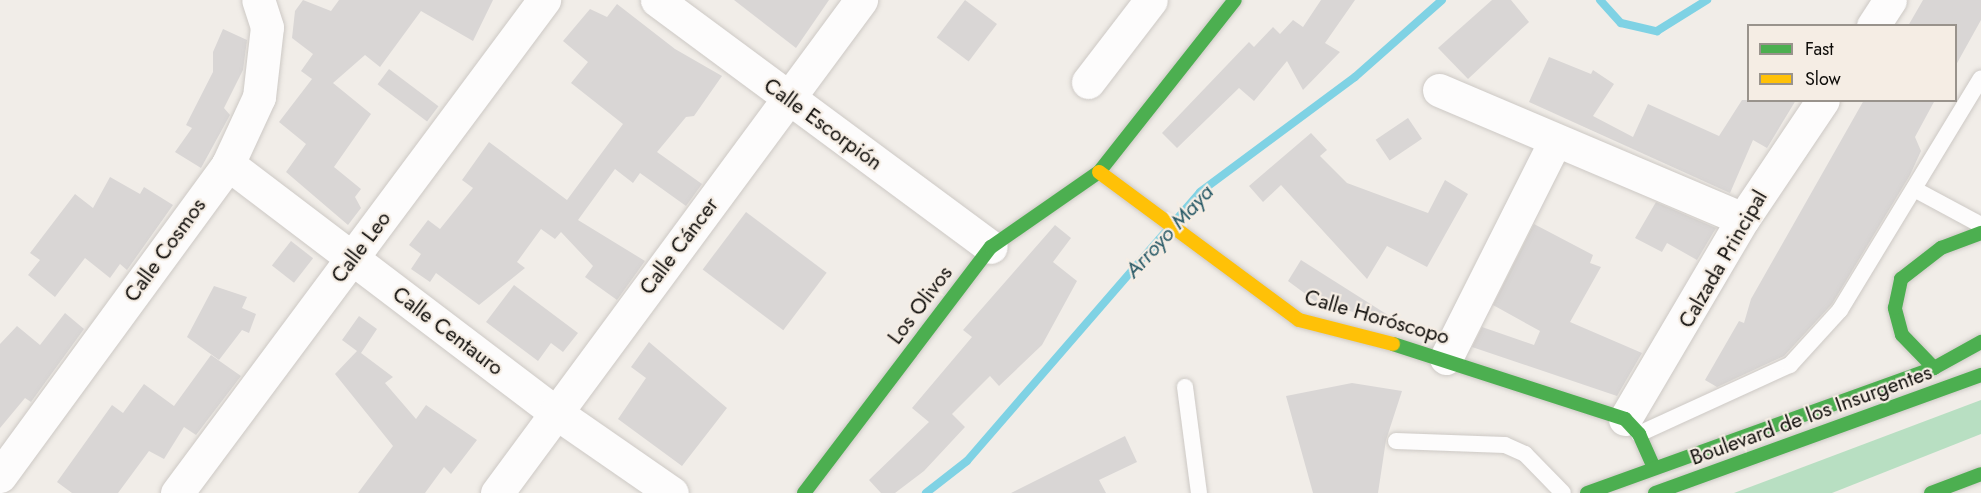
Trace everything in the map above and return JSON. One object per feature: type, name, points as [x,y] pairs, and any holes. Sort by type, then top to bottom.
[{"type":"main road","name":"Los Olivos","points":[[804,493],[991,247],[1099,172],[1235,0]]},
{"type":"main road","name":"Calle Horóscopo","points":[[1099,172],[1195,246],[1299,320],[1446,358],[1632,427]]},
{"type":"main road","points":[[1934,368],[1902,335],[1895,308],[1901,279],[1941,248],[1981,233]]},
{"type":"main road","points":[[1587,493],[1653,466],[1934,368],[1981,342]]},
{"type":"main road","name":"Boulevard de los Insurgentes","points":[[1655,493],[1981,375]]},
{"type":"main road","points":[[1632,427],[1653,466]]},
{"type":"main road","points":[[1931,493],[1981,474]]},
{"type":"street","name":"Calle Cosmos","points":[[0,476],[228,164],[259,97],[267,27],[258,0]]},
{"type":"street","name":"Calle Leo","points":[[177,493],[544,0]]},
{"type":"street","name":"Calle Escorpión","points":[[657,0],[991,247]]},
{"type":"street","name":"Calle Cáncer","points":[[497,493],[861,0]]},
{"type":"street","points":[[1088,82],[1151,0]]},
{"type":"street","points":[[1874,24],[1890,0]]},
{"type":"street","points":[[1439,90],[1743,219]]},
{"type":"street","name":"Calzada Principal","points":[[1632,427],[1743,219],[1822,102]]},
{"type":"street","points":[[1446,358],[1555,141]]},
{"type":"street","name":"Calle Centauro","points":[[228,164],[351,260],[555,412],[672,493]]},
{"type":"lane","points":[[1632,427],[1790,365],[1840,310],[1916,190],[1981,78]]},
{"type":"lane","points":[[1916,190],[1981,225]]},
{"type":"lane","points":[[1185,387],[1199,493]]},
{"type":"lane","points":[[1396,441],[1505,445],[1525,454],[1563,493]]},
{"type":"green space","points":[[1981,400],[1981,434],[1832,493],[1734,493]]},
{"type":"building","points":[[303,0],[331,11],[339,0],[493,0],[473,41],[421,11],[380,67],[365,55],[333,83],[371,114],[334,167],[361,189],[355,197],[361,208],[348,225],[286,172],[306,144],[279,122],[312,79],[301,71],[313,54],[292,38],[295,11]]},
{"type":"building","points":[[734,0],[829,0],[796,48]]},
{"type":"building","points":[[965,0],[997,24],[969,62],[937,38]]},
{"type":"building","points":[[1321,0],[1355,0],[1325,43],[1340,52],[1303,90],[1287,61],[1254,101],[1239,88],[1177,148],[1162,133],[1249,42],[1254,47],[1273,27],[1280,34],[1293,20],[1303,27]]},
{"type":"building","points":[[1492,0],[1511,0],[1529,22],[1468,79],[1438,48]]},
{"type":"building","points":[[1923,0],[1981,0],[1981,20],[1957,63],[1957,24],[1909,24]]},
{"type":"building","points":[[617,4],[675,49],[722,76],[694,116],[686,117],[657,152],[702,184],[686,206],[640,173],[633,183],[615,169],[578,220],[645,261],[617,300],[585,277],[593,266],[561,232],[555,239],[541,229],[517,262],[525,268],[479,305],[436,273],[430,282],[411,269],[421,254],[409,245],[428,220],[440,229],[473,188],[462,180],[489,142],[567,200],[623,124],[571,83],[588,62],[563,41],[590,9],[607,17]]},
{"type":"building","points":[[223,29],[247,40],[243,70],[224,108],[230,115],[201,168],[175,152],[192,128],[186,125],[213,72],[213,52]]},
{"type":"building","points":[[1549,57],[1591,74],[1593,70],[1614,84],[1593,116],[1633,137],[1648,104],[1719,136],[1742,100],[1747,100],[1747,102],[1795,102],[1767,148],[1753,140],[1730,193],[1529,102]]},
{"type":"building","points":[[389,69],[439,106],[427,121],[378,84]]},
{"type":"building","points":[[1863,102],[1934,102],[1915,137],[1921,151],[1910,175],[1832,304],[1784,356],[1717,387],[1705,380],[1739,321],[1744,323],[1751,299]]},
{"type":"building","points":[[1408,118],[1422,139],[1390,161],[1376,140]]},
{"type":"building","points":[[1311,133],[1327,150],[1320,156],[1347,183],[1428,213],[1445,180],[1468,194],[1427,267],[1387,246],[1367,279],[1281,185],[1263,202],[1249,186]]},
{"type":"building","points":[[110,177],[140,194],[144,187],[173,205],[127,270],[120,264],[110,278],[85,258],[55,297],[28,275],[40,260],[30,253],[75,194],[93,208]]},
{"type":"building","points":[[1656,202],[1716,228],[1697,260],[1667,243],[1662,252],[1635,238]]},
{"type":"building","points":[[746,212],[827,273],[783,330],[703,270]]},
{"type":"building","points":[[1534,224],[1593,255],[1590,263],[1601,267],[1570,322],[1642,353],[1617,396],[1472,347],[1482,327],[1534,345],[1540,331],[1493,305]]},
{"type":"building","points":[[1055,225],[1071,238],[1053,262],[1077,281],[1042,345],[999,386],[990,376],[952,414],[965,427],[924,471],[895,493],[881,493],[869,480],[929,422],[912,408],[972,337],[963,330]]},
{"type":"building","points":[[291,241],[313,258],[294,283],[272,265]]},
{"type":"building","points":[[1301,260],[1391,317],[1388,322],[1315,301],[1288,281]]},
{"type":"building","points":[[514,285],[578,333],[563,352],[551,343],[538,361],[486,322]]},
{"type":"building","points":[[214,286],[247,297],[242,308],[256,314],[249,333],[242,330],[219,360],[187,337]]},
{"type":"building","points":[[65,313],[84,329],[31,402],[25,398],[0,428],[0,344],[17,326],[40,345]]},
{"type":"building","points":[[359,316],[377,329],[361,353],[393,377],[385,383],[416,419],[426,405],[477,440],[451,474],[444,467],[425,493],[358,493],[393,446],[335,374],[357,351],[342,340]]},
{"type":"building","points":[[649,342],[727,408],[682,466],[618,419],[646,378],[631,367]]},
{"type":"building","points":[[211,355],[241,376],[196,435],[184,427],[164,459],[149,451],[118,493],[72,493],[57,482],[112,405],[123,413],[144,384],[174,406]]},
{"type":"building","points":[[1352,383],[1402,391],[1386,440],[1378,493],[1313,493],[1286,396]]},
{"type":"building","points":[[1125,436],[1137,462],[1099,480],[1106,493],[1011,493]]},
{"type":"waterway","name":"Arroyo Maya","points":[[1175,221],[1200,192],[1355,77],[1442,0]]},
{"type":"waterway","name":"Arroyo Maya","points":[[1600,0],[1621,23],[1657,31],[1707,0]]},
{"type":"waterway","name":"Arroyo Maya","points":[[926,493],[967,461],[1166,231]]},
{"type":"traffic: fast","points":[[804,493],[991,247],[1099,172],[1235,0]]},
{"type":"traffic: fast","points":[[1934,368],[1902,335],[1895,308],[1901,279],[1941,248],[1981,233]]},
{"type":"traffic: fast","points":[[1587,493],[1934,368],[1981,342]]},
{"type":"traffic: fast","points":[[1393,344],[1625,419],[1639,434],[1653,466]]},
{"type":"traffic: fast","points":[[1655,493],[1981,375]]},
{"type":"traffic: fast","points":[[1931,493],[1981,474]]},
{"type":"traffic: slow","points":[[1099,172],[1299,320],[1393,344]]}]
